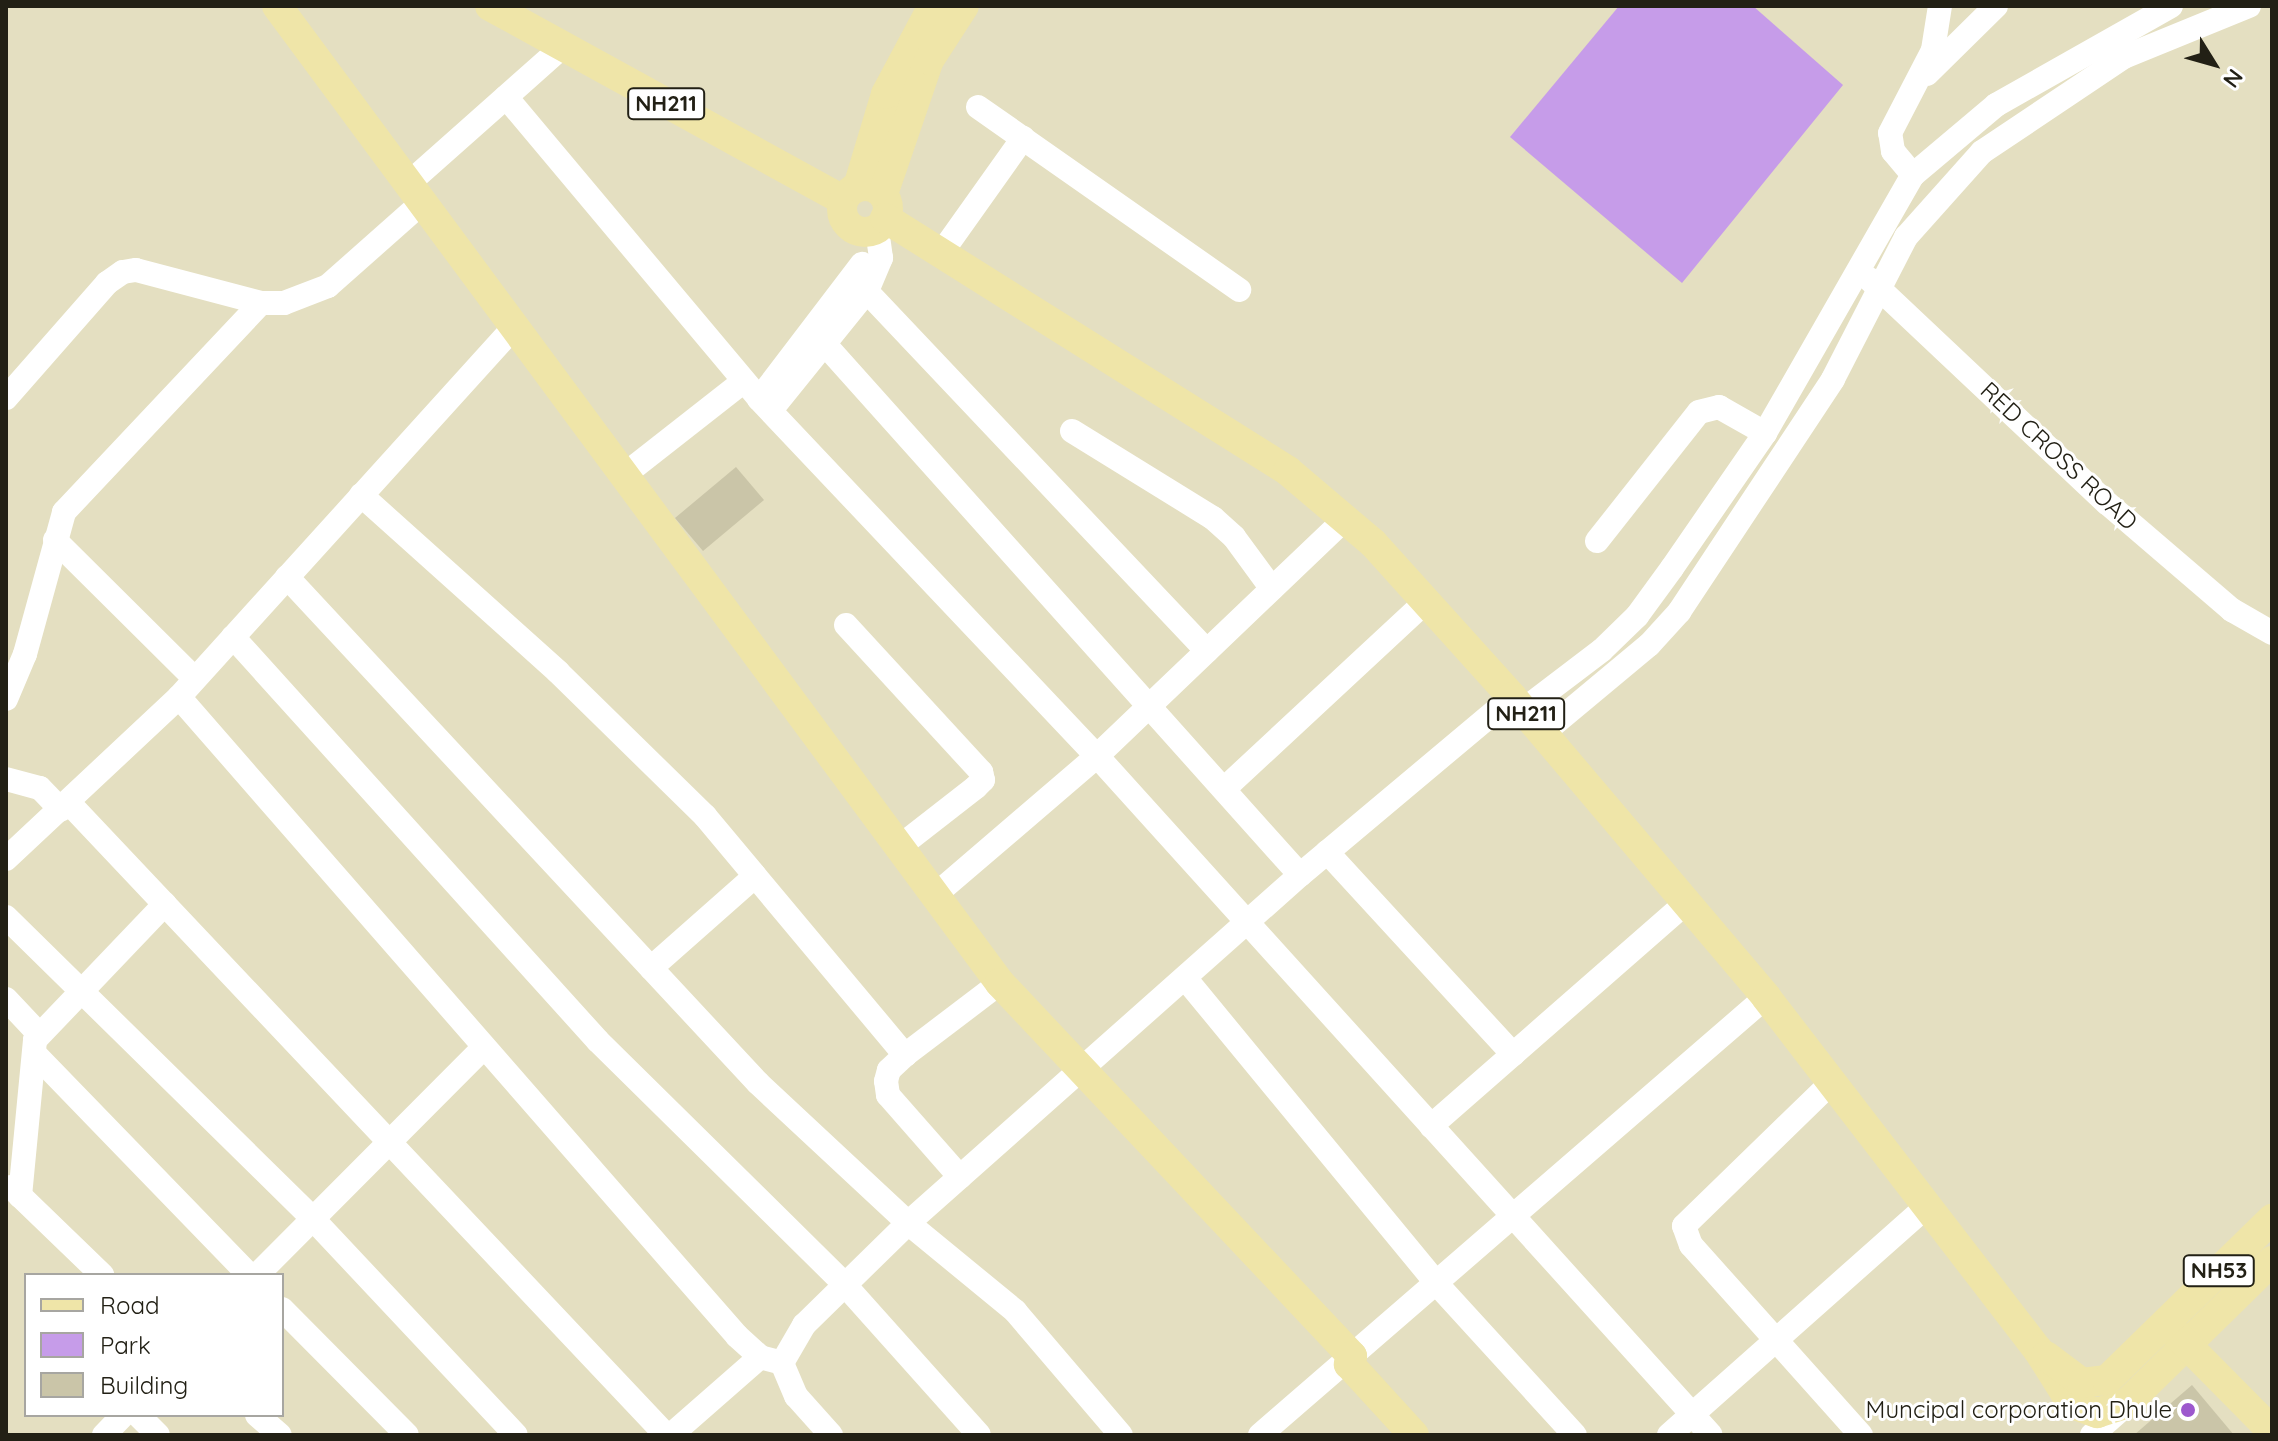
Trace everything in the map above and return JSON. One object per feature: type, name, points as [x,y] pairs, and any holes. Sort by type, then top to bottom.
[{"type":"main road","points":[[277,6],[1000,983],[1352,1356],[1349,1364],[1414,1435]]},
{"type":"main road","name":"NH211","points":[[490,6],[942,252],[1288,471],[1346,518],[1517,704],[1766,997],[1925,1208],[2038,1350],[2082,1383],[2093,1385],[2123,1367],[2166,1324]]},
{"type":"main road","points":[[869,210],[886,94],[933,6]]},
{"type":"main road","points":[[869,210],[929,60],[964,6]]},
{"type":"main road","name":"NH53","points":[[2166,1324],[2272,1219]]},
{"type":"main road","points":[[2038,1350],[2064,1398],[2084,1412],[2107,1412],[2127,1403],[2189,1347],[2272,1261]]},
{"type":"main road","points":[[2166,1324],[2272,1431]]},
{"type":"street","points":[[1913,175],[1893,151],[1890,133],[1933,50],[1940,6]]},
{"type":"street","points":[[1913,86],[1996,6]]},
{"type":"street","points":[[6,779],[40,788],[65,807],[165,904],[669,1435],[771,1360],[908,1223],[1327,852],[1517,704],[1637,616],[1765,433],[1856,267],[1913,175],[1996,105],[2171,6]]},
{"type":"street","points":[[1542,734],[1649,645],[1679,612],[1833,379],[1906,237],[1982,152],[2124,57],[2214,11],[2249,6]]},
{"type":"street","points":[[6,398],[107,283],[123,272],[175,278],[261,303],[284,303],[328,286],[506,97],[562,47]]},
{"type":"street","points":[[506,97],[758,396],[1097,756],[1711,1435]]},
{"type":"street","points":[[978,107],[1239,290]]},
{"type":"street","points":[[942,252],[1023,138]]},
{"type":"street","points":[[624,475],[758,396],[820,337],[861,285],[869,210]]},
{"type":"street","name":"RED CROSS ROAD","points":[[1856,267],[2107,503],[2232,610],[2272,633]]},
{"type":"street","points":[[861,285],[1207,651]]},
{"type":"street","points":[[6,699],[25,654],[55,540],[77,493],[261,303]]},
{"type":"street","points":[[6,859],[179,697],[515,326]]},
{"type":"street","points":[[820,337],[1300,875]]},
{"type":"street","points":[[1597,541],[1699,412],[1719,407],[1765,433]]},
{"type":"street","points":[[1072,431],[1213,518],[1234,537],[1272,589]]},
{"type":"street","points":[[361,495],[609,720],[705,816],[905,1055]]},
{"type":"street","points":[[935,895],[1097,756],[1346,518]]},
{"type":"street","points":[[55,540],[195,679]]},
{"type":"street","points":[[287,577],[758,1083],[908,1223],[1015,1311],[1121,1435]]},
{"type":"street","points":[[1224,789],[1423,604]]},
{"type":"street","points":[[846,625],[981,772],[983,780],[899,847]]},
{"type":"street","points":[[233,637],[598,1041],[845,1285],[979,1435]]},
{"type":"street","points":[[179,697],[483,1048],[771,1360],[796,1396],[831,1435]]},
{"type":"street","points":[[1327,852],[1513,1054]]},
{"type":"street","points":[[651,968],[755,876]]},
{"type":"street","points":[[1431,1126],[1686,903]]},
{"type":"street","points":[[100,1273],[13,1189],[36,1044],[81,990],[165,904]]},
{"type":"street","points":[[6,917],[313,1219],[516,1435]]},
{"type":"street","points":[[1185,978],[1436,1283],[1575,1435]]},
{"type":"street","points":[[960,1177],[888,1095],[889,1070],[1000,983]]},
{"type":"street","points":[[1260,1435],[1766,997]]},
{"type":"street","points":[[6,999],[36,1044],[247,1273]]},
{"type":"street","points":[[259,1273],[483,1048]]},
{"type":"street","points":[[1831,1083],[1684,1226],[1691,1245],[1861,1435]]},
{"type":"street","points":[[1669,1435],[1925,1208]]},
{"type":"street","points":[[284,1311],[407,1435]]},
{"type":"street","points":[[2092,1435],[2127,1403]]},
{"type":"street","points":[[104,1435],[121,1417]]},
{"type":"street","points":[[140,1417],[158,1435]]},
{"type":"street","points":[[259,1417],[280,1435]]},
{"type":"green space","points":[[1619,6],[1753,6],[1843,85],[1682,283],[1510,137]]},
{"type":"building","points":[[736,467],[764,500],[703,551],[675,518]]},
{"type":"building","name":"Muncipal corporation Dhule","points":[[2192,1385],[2234,1435],[2134,1435]]},
{"type":"place","name":"Muncipal corporation Dhule","points":[[2188,1410]]}]
